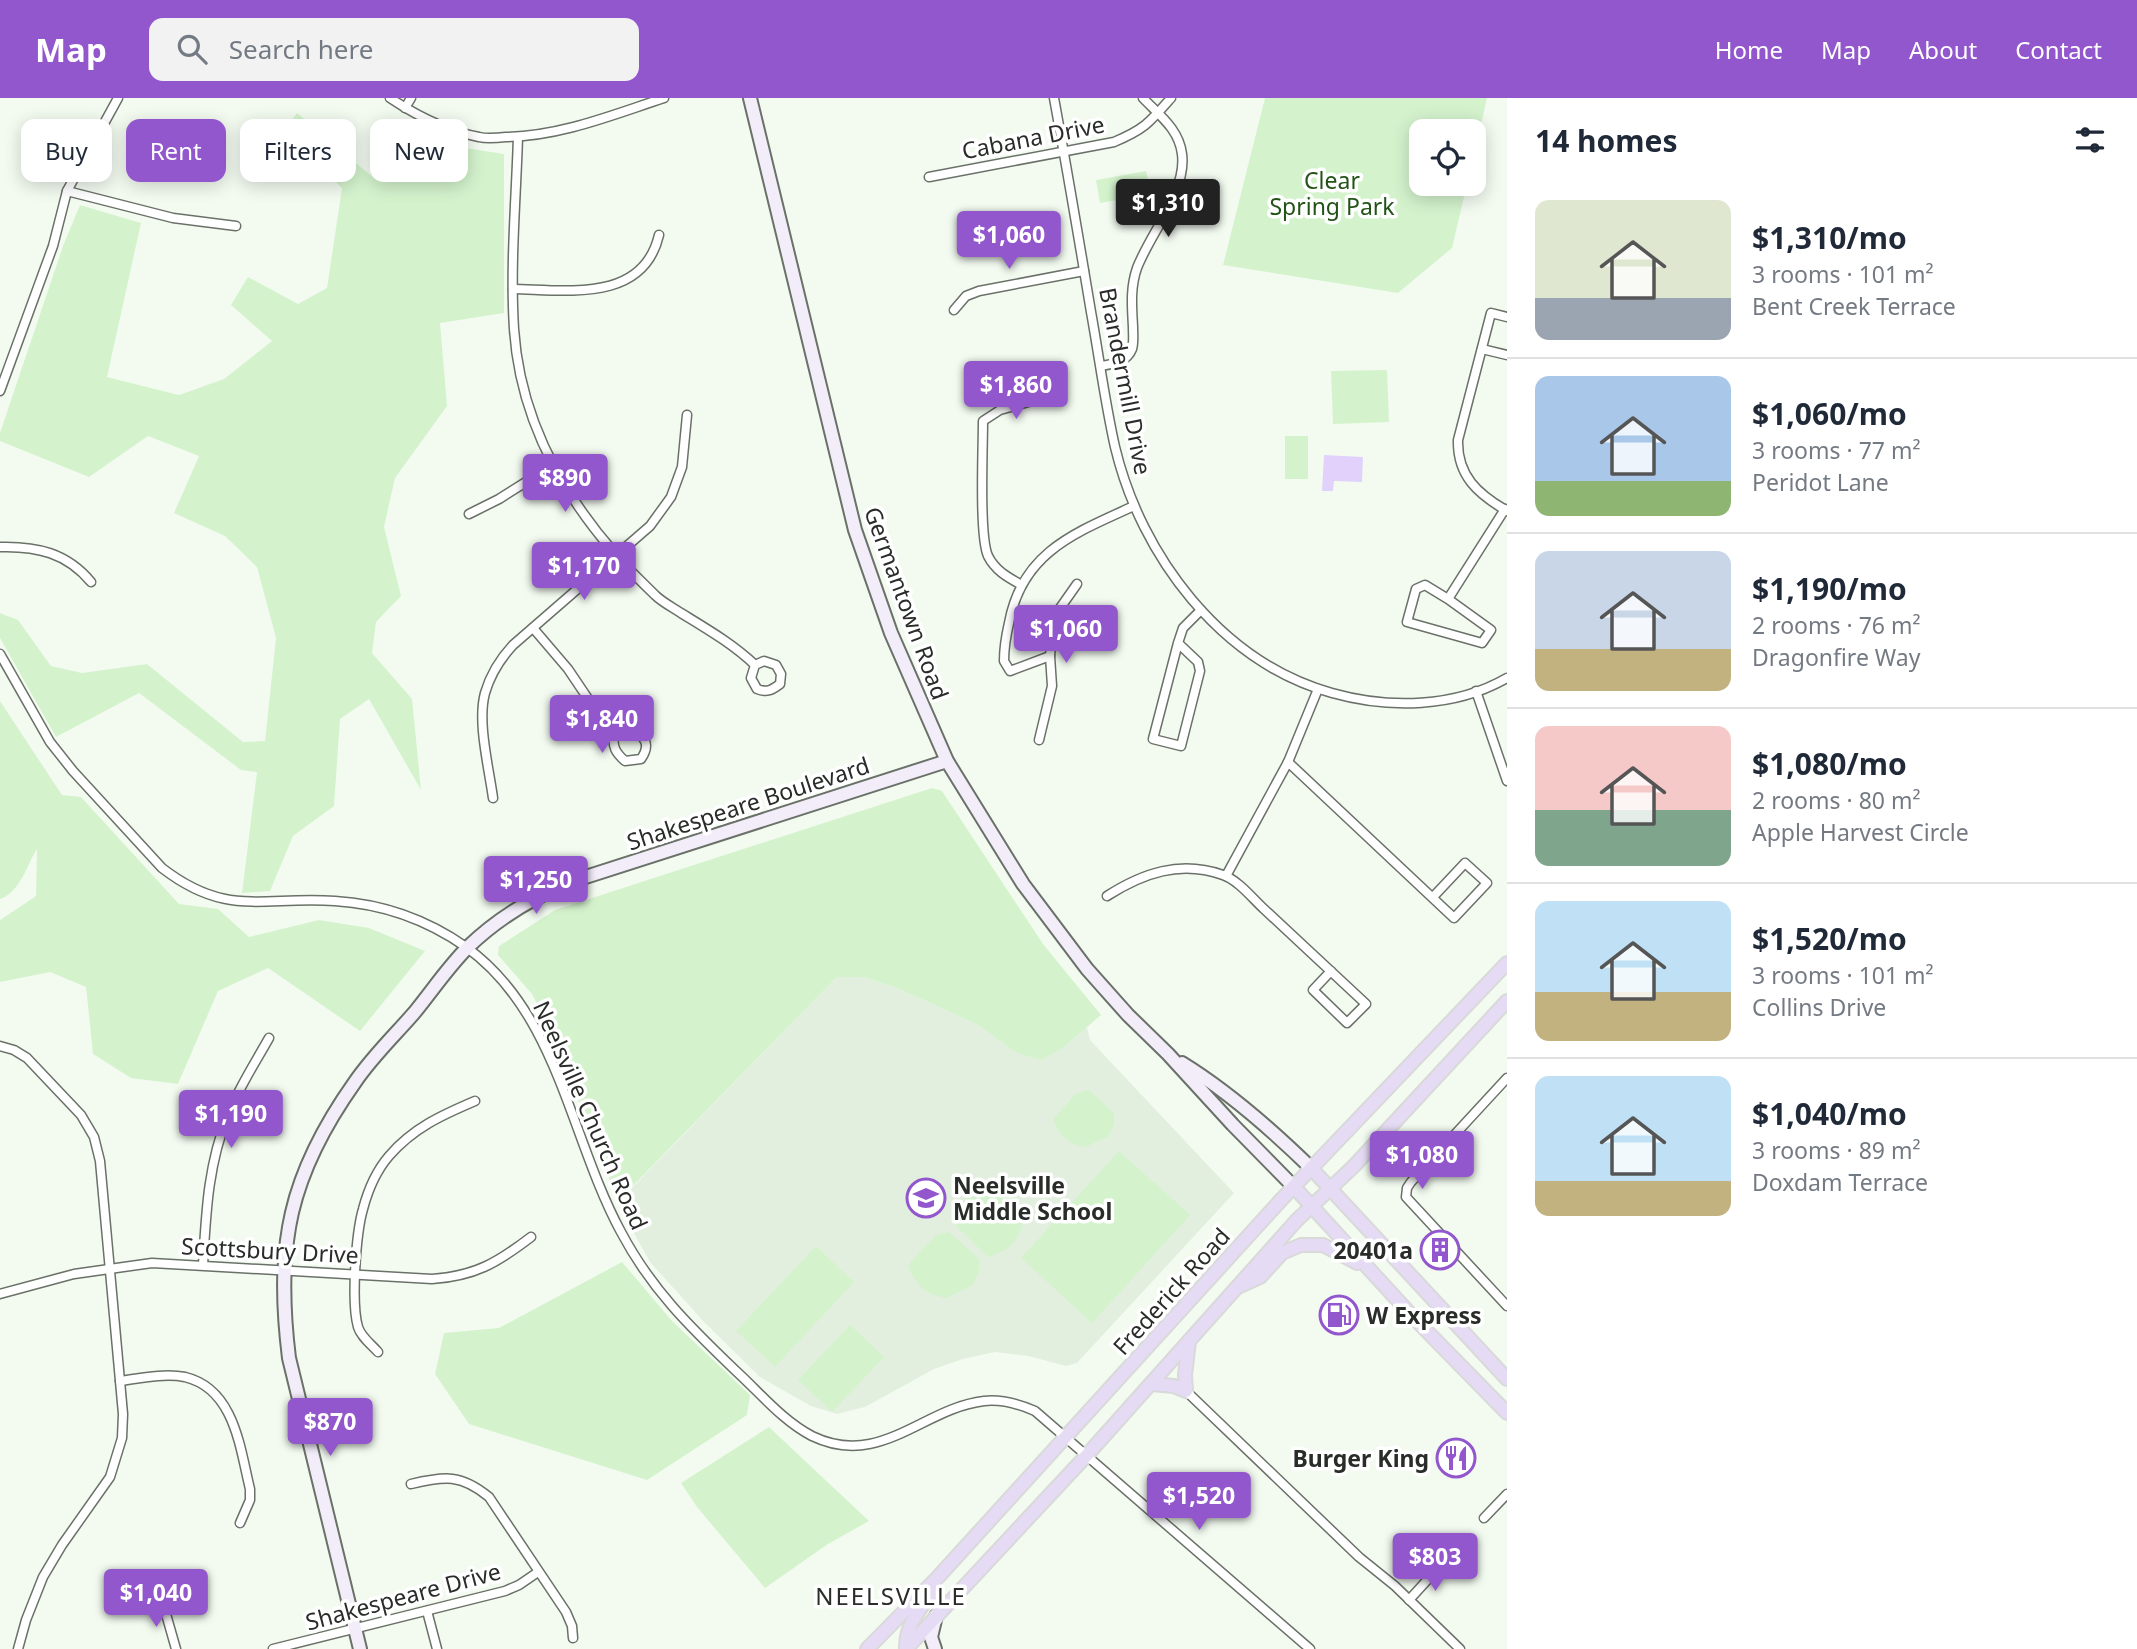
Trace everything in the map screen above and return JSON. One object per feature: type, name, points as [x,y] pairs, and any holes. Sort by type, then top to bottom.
[{"type":"main road","name":"Frederick Road","points":[[867,1649],[939,1576],[1311,1168],[1507,963]]},
{"type":"main road","name":"Frederick Road","points":[[906,1649],[1087,1455],[1233,1290],[1507,1001]]},
{"type":"main road","name":"Germantown Road","points":[[1311,1168],[1507,1379]]},
{"type":"main road","name":"Germantown Road","points":[[1294,1187],[1507,1413]]},
{"type":"main road","points":[[1233,1290],[1260,1277],[1282,1253],[1301,1245],[1322,1245],[1370,1270]]},
{"type":"main road","points":[[1151,1384],[1174,1386],[1186,1391],[1189,1340]]},
{"type":"main road","points":[[906,1649],[910,1625],[934,1591],[939,1576]]},
{"type":"street","points":[[0,391],[53,246],[67,191],[118,98]]},
{"type":"street","points":[[390,98],[405,108],[453,130],[482,138],[518,137],[562,131],[664,98]]},
{"type":"street","points":[[405,108],[411,98]]},
{"type":"street","name":"Germantown Road","points":[[750,98],[855,530],[891,633],[947,761],[989,831],[1045,915],[1104,988],[1294,1187]]},
{"type":"street","name":"Brandermill Drive","points":[[1055,98],[1115,447],[1134,506],[1168,568],[1201,610],[1234,640],[1259,658],[1318,689],[1354,699],[1396,704],[1438,701],[1476,691],[1507,678]]},
{"type":"street","points":[[1101,366],[1120,362],[1127,358],[1133,348],[1132,293],[1137,269],[1182,177],[1183,156],[1179,138],[1143,98]]},
{"type":"street","name":"Cabana Drive","points":[[929,177],[1114,142],[1150,123],[1171,98]]},
{"type":"street","points":[[518,137],[514,331],[522,381],[536,426],[553,465],[580,512],[615,555],[658,598],[740,651],[755,665]]},
{"type":"street","points":[[67,191],[173,218],[236,226]]},
{"type":"street","points":[[513,289],[586,290],[611,286],[643,269],[655,251],[659,235]]},
{"type":"street","points":[[954,310],[967,296],[979,291],[1084,271]]},
{"type":"street","points":[[1448,599],[1506,510],[1474,489],[1462,467],[1458,440],[1490,313],[1507,317]]},
{"type":"street","points":[[1482,349],[1507,355]]},
{"type":"street","points":[[1020,584],[1004,575],[994,565],[984,544],[983,421],[1000,410],[1039,399]]},
{"type":"street","points":[[493,798],[482,718],[485,693],[502,658],[650,526],[671,497],[682,467],[687,415]]},
{"type":"street","points":[[469,514],[499,499],[553,465]]},
{"type":"street","points":[[1050,656],[1010,671],[1004,661],[1012,606],[1020,584],[1056,546],[1075,532],[1134,506]]},
{"type":"street","points":[[0,547],[24,547],[49,552],[78,566],[91,582]]},
{"type":"street","points":[[1039,740],[1052,686],[1052,634],[1058,611],[1077,584]]},
{"type":"street","points":[[1425,585],[1448,599],[1491,629],[1482,643],[1407,622],[1416,589],[1425,585]]},
{"type":"street","points":[[1178,643],[1198,662],[1200,671],[1181,746],[1153,738],[1178,643],[1183,628],[1201,610]]},
{"type":"street","points":[[533,628],[568,669],[614,735]]},
{"type":"street","name":"Neelsville Church Road","points":[[0,654],[50,742],[162,869],[178,881],[219,899],[244,904],[334,901],[391,909],[440,930],[487,964],[506,985],[532,1023],[608,1206],[651,1282],[683,1320],[797,1427],[825,1441],[859,1446],[891,1439],[970,1404],[1000,1401],[1035,1411],[1310,1649]]},
{"type":"street","points":[[1226,876],[1289,762],[1318,689]]},
{"type":"street","points":[[1476,691],[1507,781]]},
{"type":"street","points":[[624,730],[632,730],[642,737],[645,753],[641,759],[625,761],[612,743],[614,735],[624,730]]},
{"type":"street","name":"Shakespeare Boulevard","points":[[360,1649],[289,1358],[283,1309],[283,1269],[295,1198],[306,1165],[322,1132],[356,1080],[467,948],[507,914],[536,896],[570,882],[947,761]]},
{"type":"street","points":[[1289,762],[1454,918],[1487,883],[1465,863],[1433,897]]},
{"type":"street","points":[[1107,897],[1145,875],[1164,870],[1184,869],[1226,876],[1331,971],[1367,1004],[1347,1023],[1313,990],[1331,971]]},
{"type":"street","points":[[203,1265],[207,1198],[214,1157],[228,1114],[269,1038]]},
{"type":"street","points":[[0,1046],[27,1058],[81,1115],[94,1137],[100,1161],[122,1426],[116,1463],[110,1477],[43,1577],[18,1649]]},
{"type":"street","name":"Germantown Road","points":[[1168,1054],[1192,1068],[1237,1102],[1311,1168]]},
{"type":"street","points":[[1507,1078],[1411,1182],[1406,1197],[1507,1305]]},
{"type":"street","points":[[378,1352],[361,1335],[354,1300],[362,1211],[371,1184],[388,1157],[415,1130],[475,1101]]},
{"type":"street","name":"Scottsbury Drive","points":[[0,1294],[74,1273],[152,1263],[432,1279],[456,1277],[484,1269],[531,1237]]},
{"type":"street","points":[[120,1381],[164,1376],[186,1377],[202,1384],[220,1399],[233,1421],[250,1489],[250,1500],[240,1523]]},
{"type":"street","points":[[1186,1391],[1359,1557],[1460,1649]]},
{"type":"street","points":[[411,1484],[452,1478],[474,1485],[489,1497],[566,1612],[573,1637]]},
{"type":"street","points":[[1484,1518],[1507,1494]]},
{"type":"street","points":[[1409,1600],[1440,1566]]},
{"type":"street","name":"Shakespeare Drive","points":[[273,1649],[505,1591],[538,1572]]},
{"type":"street","points":[[162,1600],[176,1649]]},
{"type":"street","points":[[427,1611],[437,1649]]},
{"type":"street","points":[[935,1649],[931,1637],[936,1616]]},
{"type":"shaded area","points":[[1324,455],[1363,457],[1362,482],[1334,481],[1333,491],[1322,491]]},
{"type":"shaded area","name":"Neelsville Middle School","points":[[837,977],[864,977],[897,988],[978,1025],[1015,1052],[1064,1047],[1087,1027],[1090,1040],[1234,1193],[1077,1363],[1066,1366],[1028,1356],[995,1352],[934,1369],[865,1407],[837,1414],[811,1406],[760,1377],[704,1322],[650,1262],[617,1203]]},
{"type":"green space","name":"Clear Spring Park","points":[[1265,98],[1487,98],[1482,119],[1409,119],[1409,196],[1464,196],[1452,248],[1398,293],[1223,265]]},
{"type":"green space","points":[[297,113],[304,119],[293,119]]},
{"type":"green space","points":[[468,148],[504,154],[504,313],[440,323],[447,406],[395,478],[384,527],[401,596],[376,622],[372,653],[412,699],[421,790],[369,699],[340,719],[334,806],[293,836],[270,891],[242,893],[257,772],[241,770],[139,693],[56,737],[0,638],[0,613],[18,620],[51,666],[82,673],[147,664],[243,742],[265,741],[276,638],[257,567],[225,536],[174,513],[199,456],[148,436],[89,477],[0,441],[0,433],[63,246],[80,205],[141,223],[107,377],[179,395],[224,379],[272,341],[231,305],[248,277],[298,304],[327,288],[342,188],[336,182],[356,182],[356,163],[370,175],[370,182],[468,182]]},
{"type":"green space","points":[[1146,171],[1151,194],[1100,203],[1096,180]]},
{"type":"green space","points":[[1387,370],[1389,422],[1333,424],[1331,371]]},
{"type":"green space","points":[[1285,436],[1308,436],[1308,479],[1285,479]]},
{"type":"green space","points":[[0,701],[62,795],[81,797],[179,904],[218,909],[249,937],[319,920],[369,928],[425,951],[360,1031],[268,968],[218,991],[178,1084],[131,1078],[93,1054],[86,987],[50,972],[0,982],[0,920],[36,896],[37,849],[18,884],[0,899]]},
{"type":"green space","points":[[932,788],[942,791],[1043,944],[1101,1015],[1064,1047],[1041,1060],[1015,1052],[978,1025],[897,988],[864,977],[837,977],[618,1201],[552,1033],[532,994],[498,955],[499,946],[555,910]]},
{"type":"green space","points":[[1089,1090],[1114,1113],[1114,1124],[1109,1136],[1086,1147],[1065,1138],[1053,1119],[1077,1093]]},
{"type":"green space","points":[[1119,1151],[1190,1215],[1092,1323],[1021,1258]]},
{"type":"green space","points":[[984,1182],[997,1182],[1011,1189],[1024,1218],[1020,1233],[1013,1244],[988,1257],[957,1227],[954,1212]]},
{"type":"green space","points":[[949,1232],[979,1259],[979,1271],[973,1285],[946,1298],[922,1288],[908,1265],[936,1235]]},
{"type":"green space","points":[[816,1246],[854,1282],[775,1367],[736,1331]]},
{"type":"green space","points":[[622,1262],[672,1321],[750,1395],[747,1415],[647,1480],[469,1424],[435,1374],[444,1333],[499,1328]]},
{"type":"green space","points":[[850,1325],[884,1357],[832,1412],[798,1380]]},
{"type":"green space","points":[[769,1427],[869,1521],[828,1544],[765,1588],[697,1507],[681,1483]]},
{"type":"place","name":"Neelsville Middle School","points":[[926,1198]]},
{"type":"place","name":"20401a","points":[[1440,1250]]},
{"type":"place","name":"W Express","points":[[1339,1315]]},
{"type":"place","name":"Burger King","points":[[1456,1458]]},
{"type":"district","name":"NEELSVILLE","points":[[891,1595]]}]
